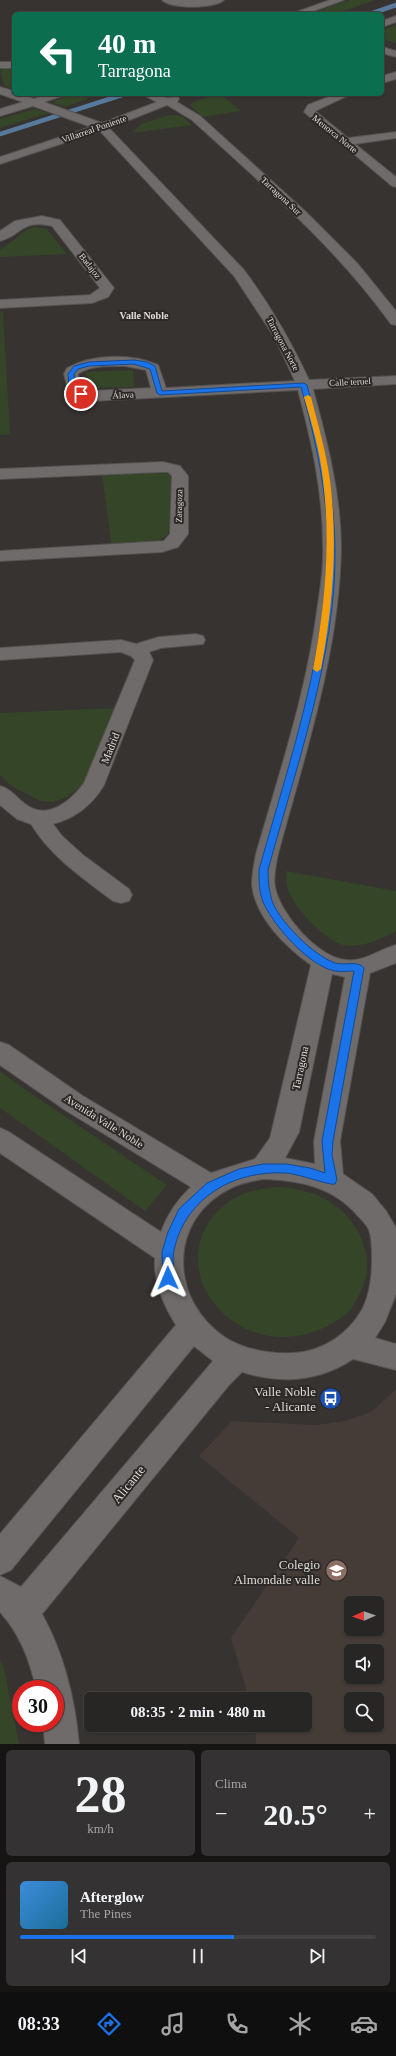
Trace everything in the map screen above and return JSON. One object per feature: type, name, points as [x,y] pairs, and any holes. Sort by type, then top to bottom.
[{"type":"street","points":[[167,0],[181,4],[196,5],[218,0]]},
{"type":"street","points":[[302,12],[338,0]]},
{"type":"street","points":[[384,23],[396,20]]},
{"type":"street","points":[[384,44],[396,47]]},
{"type":"street","points":[[384,51],[396,54]]},
{"type":"street","points":[[0,65],[12,65]]},
{"type":"street","points":[[384,79],[396,75]]},
{"type":"street","name":"Tarragona Norte","points":[[0,90],[12,94]]},
{"type":"street","name":"Tarragona Norte","points":[[16,96],[81,118],[102,127],[239,272],[282,338],[304,385],[313,415],[327,481],[332,548],[330,582],[321,654],[311,697],[267,854],[264,870],[264,888],[268,903],[284,928],[303,947],[323,962]]},
{"type":"street","points":[[0,113],[52,96]]},
{"type":"street","name":"Tarragona Sur","points":[[152,96],[169,102],[193,115],[312,224],[356,270],[396,321]]},
{"type":"street","name":"Villarreal Poniente","points":[[0,162],[102,127],[182,96]]},
{"type":"street","name":"Menorca Norte","points":[[341,96],[314,106],[308,110],[310,114],[396,183]]},
{"type":"street","points":[[345,142],[396,135]]},
{"type":"street","name":"Badajoz","points":[[0,237],[19,224],[29,221],[42,220],[56,223],[107,288],[103,294],[92,299],[0,304]]},
{"type":"street","name":"Álava","points":[[160,393],[153,368],[140,362],[82,365],[72,371],[71,374],[74,390],[86,396],[160,393],[304,385]]},
{"type":"street","name":"Calle teruel","points":[[304,385],[396,380]]},
{"type":"street","name":"Zaragoza","points":[[0,474],[160,466],[172,468],[179,473],[180,476],[179,534],[177,539],[170,545],[162,547],[0,556]]},
{"type":"street","points":[[0,654],[121,646],[137,650],[159,643],[196,640]]},
{"type":"street","name":"Madrid","points":[[39,819],[56,816],[71,809],[89,794],[144,666],[142,655],[137,650]]},
{"type":"street","points":[[0,793],[21,812],[30,817],[39,819],[45,831],[56,843],[120,895]]},
{"type":"street","points":[[323,962],[336,967],[359,968],[377,962],[396,953]]},
{"type":"street","name":"Tarragona","points":[[263,1168],[281,1144],[286,1132],[323,962]]},
{"type":"street","points":[[331,1180],[327,1155],[327,1141],[359,968]]},
{"type":"street","name":"Avenida Valle Noble","points":[[0,1052],[74,1103],[211,1186]]},
{"type":"street","points":[[0,1139],[168,1252]]},
{"type":"street","points":[[263,1168],[286,1168],[310,1172],[331,1180],[356,1195],[375,1216],[388,1240],[395,1267],[392,1289],[384,1310],[371,1330],[354,1346],[333,1357],[310,1364],[285,1367],[260,1364],[236,1358],[211,1344],[191,1326],[176,1302],[168,1278],[168,1252],[173,1232],[183,1212],[211,1186],[239,1174],[263,1168]]},
{"type":"street","points":[[0,1559],[171,1354],[191,1326]]},
{"type":"street","points":[[354,1346],[396,1357]]},
{"type":"street","name":"Alicante","points":[[50,1680],[32,1628],[11,1602],[218,1375],[236,1358]]},
{"type":"street","points":[[61,1732],[62,1744]]},
{"type":"shaded area","name":"Colegio Almondale valle","points":[[396,1389],[396,1744],[256,1744],[255,1732],[312,1732],[312,1692],[247,1692],[231,1638],[299,1538],[199,1456],[232,1421],[316,1425],[345,1421],[371,1412]]},
{"type":"green space","points":[[350,0],[375,0],[341,12],[315,12]]},
{"type":"green space","points":[[396,25],[396,43],[384,40],[384,30]]},
{"type":"green space","points":[[6,67],[12,68],[12,89],[4,85],[0,70]]},
{"type":"green space","points":[[68,96],[95,96],[65,107],[54,103],[54,101]]},
{"type":"green space","points":[[210,96],[222,96],[241,111],[202,117],[189,104]]},
{"type":"green space","points":[[35,109],[48,113],[0,128],[0,119]]},
{"type":"green space","points":[[168,115],[182,116],[192,125],[132,133],[141,124]]},
{"type":"green space","points":[[36,227],[47,229],[67,254],[0,257],[0,250],[28,229]]},
{"type":"green space","points":[[3,311],[10,434],[0,435],[0,312]]},
{"type":"green space","points":[[133,370],[134,387],[87,388],[86,372]]},
{"type":"green space","points":[[163,470],[170,473],[173,477],[171,529],[167,535],[153,542],[111,543],[102,473]]},
{"type":"green space","points":[[116,708],[86,782],[67,797],[53,802],[41,801],[11,786],[0,775],[0,713]]},
{"type":"green space","points":[[286,871],[396,891],[396,931],[378,940],[356,946],[343,945],[336,942],[319,930],[303,914],[291,897],[286,883]]},
{"type":"green space","points":[[0,1071],[167,1185],[145,1211],[0,1108]]},
{"type":"green space","points":[[282,1187],[313,1194],[335,1205],[354,1225],[365,1249],[367,1262],[366,1276],[362,1289],[354,1305],[345,1315],[328,1326],[313,1332],[290,1337],[262,1334],[243,1327],[226,1316],[213,1302],[203,1285],[198,1267],[199,1247],[206,1227],[220,1208],[235,1198],[251,1191]]},
{"type":"green space","points":[[0,1660],[4,1668],[12,1709],[12,1732],[17,1732],[19,1744],[0,1744]]},
{"type":"waterway","points":[[376,12],[396,5]]},
{"type":"waterway","points":[[0,134],[119,96]]},
{"type":"slow traffic","points":[[308,397],[321,447],[327,481],[332,548],[327,617],[317,669]]},
{"type":"place","name":"Valle Noble - Alicante","points":[[331,1398]]},
{"type":"place","name":"Colegio Almondale valle","points":[[336,1571]]},
{"type":"district","name":"Valle Noble","points":[[144,315]]},
{"type":"route","points":[[81,394],[72,387],[71,374],[76,368],[89,364],[134,362],[145,363],[153,368],[160,393],[304,385],[321,447],[327,481],[332,548],[327,617],[321,654],[311,697],[267,854],[264,870],[264,888],[268,903],[275,916],[284,928],[303,947],[323,962],[336,967],[347,969],[359,968],[327,1141],[328,1167],[331,1180],[310,1172],[286,1168],[263,1168],[239,1174],[211,1186],[198,1196],[183,1212],[173,1232],[168,1252],[168,1278]]}]
